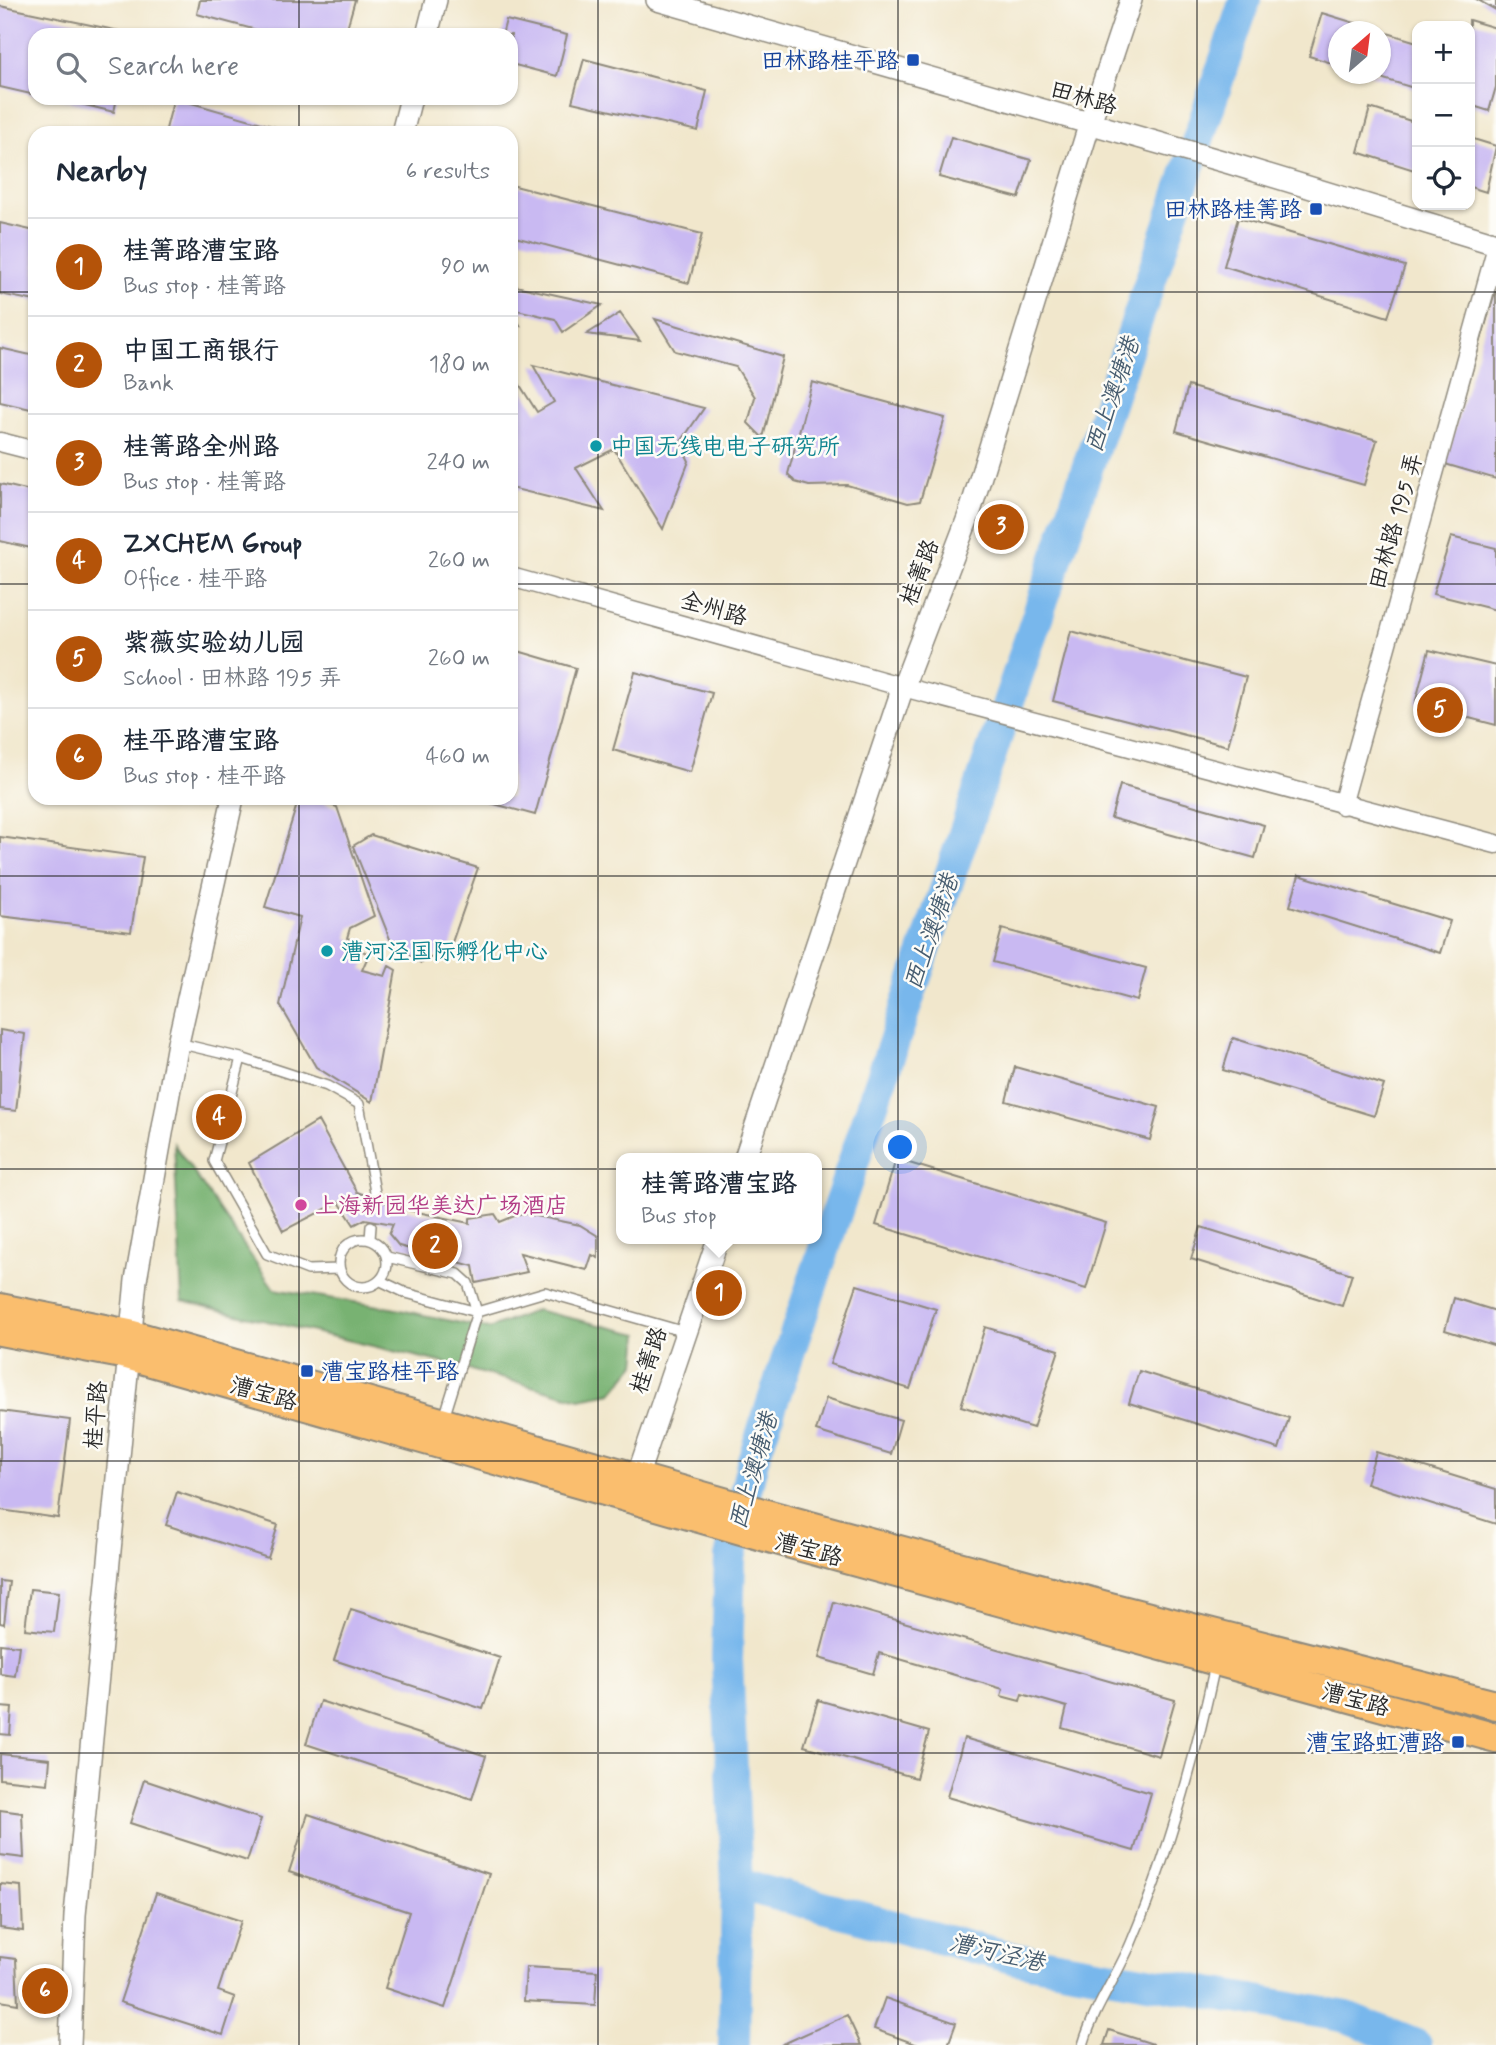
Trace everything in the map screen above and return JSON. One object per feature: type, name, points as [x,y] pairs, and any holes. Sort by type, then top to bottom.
[{"type":"main road","name":"漕宝路","points":[[0,1308],[775,1528],[1216,1661],[1496,1738]]},
{"type":"main road","name":"漕宝路","points":[[0,1331],[128,1344],[443,1423],[633,1488]]},
{"type":"main road","name":"漕宝路","points":[[775,1528],[1110,1607],[1496,1705]]},
{"type":"street","points":[[429,28],[436,0]]},
{"type":"street","name":"田林路","points":[[657,0],[1089,126],[1229,163],[1496,244]]},
{"type":"street","name":"桂箐路","points":[[747,1153],[903,687],[969,515],[1089,126],[1131,0]]},
{"type":"street","points":[[404,126],[409,105]]},
{"type":"street","name":"田林路 195 弄","points":[[1342,805],[1496,250]]},
{"type":"street","points":[[0,442],[28,449]]},
{"type":"street","name":"全州路","points":[[518,579],[969,705],[1496,844]]},
{"type":"street","name":"桂平路","points":[[70,2045],[75,1915],[128,1344],[178,1043],[231,805]]},
{"type":"street","name":"桂箐路","points":[[633,1488],[716,1244]]},
{"type":"lane","points":[[178,1043],[241,1058],[327,1086],[359,1104],[375,1192]]},
{"type":"lane","points":[[241,1058],[214,1161],[267,1254],[308,1270],[339,1269]]},
{"type":"lane","points":[[370,1239],[371,1226]]},
{"type":"lane","points":[[357,1239],[370,1239],[381,1246],[387,1257],[387,1270],[381,1281],[370,1287],[356,1287],[345,1280],[339,1269],[339,1256],[345,1245],[357,1239]]},
{"type":"lane","points":[[387,1257],[458,1273],[468,1283],[477,1312],[443,1423]]},
{"type":"lane","points":[[381,1281],[406,1293],[477,1312],[545,1292],[685,1332]]},
{"type":"lane","points":[[1083,2045],[1090,2020],[1130,1945],[1161,1865],[1198,1746],[1216,1661]]},
{"type":"green space","points":[[174,1144],[274,1289],[391,1308],[489,1329],[536,1310],[639,1334],[636,1364],[612,1393],[580,1399],[440,1362],[182,1301]]},
{"type":"building","points":[[200,0],[355,0],[347,28],[249,28],[197,14]]},
{"type":"building","points":[[1478,0],[1496,0],[1496,10]]},
{"type":"building","points":[[0,6],[105,28],[28,28],[28,93],[0,87]]},
{"type":"building","points":[[1322,13],[1348,21],[1328,21],[1328,62],[1309,56]]},
{"type":"building","points":[[506,20],[567,35],[557,76],[518,66],[518,28],[504,28]]},
{"type":"building","points":[[1475,22],[1496,28],[1496,87],[1489,111],[1475,107]]},
{"type":"building","points":[[1391,34],[1412,40],[1412,88],[1391,81]]},
{"type":"building","points":[[584,59],[707,91],[698,131],[572,102]]},
{"type":"building","points":[[85,105],[116,105],[114,112]]},
{"type":"building","points":[[172,105],[198,105],[272,126],[167,126]]},
{"type":"building","points":[[1370,108],[1412,121],[1412,169],[1358,152]]},
{"type":"building","points":[[951,137],[1031,160],[1019,198],[939,177]]},
{"type":"building","points":[[1475,140],[1496,146],[1486,192],[1475,189]]},
{"type":"building","points":[[518,187],[702,234],[689,283],[518,238]]},
{"type":"building","points":[[1238,218],[1405,266],[1388,317],[1224,266]]},
{"type":"building","points":[[0,223],[28,229],[28,300],[0,294]]},
{"type":"building","points":[[518,287],[602,305],[563,332],[555,319],[518,310]]},
{"type":"building","points":[[1496,292],[1496,479],[1445,464]]},
{"type":"building","points":[[620,313],[640,341],[587,334]]},
{"type":"building","points":[[655,319],[783,357],[763,438],[748,423],[755,397],[736,367],[675,351]]},
{"type":"building","points":[[0,348],[28,354],[28,408],[0,402]]},
{"type":"building","name":"中国无线电电子研究所","points":[[533,365],[704,408],[680,443],[689,461],[663,529],[614,449],[576,468],[604,511],[518,490],[518,382],[537,412],[554,402]]},
{"type":"building","points":[[812,382],[945,418],[920,501],[908,503],[847,485],[809,486],[795,482],[788,474]]},
{"type":"building","points":[[1188,386],[1377,440],[1364,485],[1176,431]]},
{"type":"building","points":[[0,484],[28,490],[28,547],[0,541]]},
{"type":"building","points":[[1451,537],[1496,548],[1496,610],[1433,594]]},
{"type":"building","points":[[1071,631],[1246,677],[1228,746],[1053,701]]},
{"type":"building","points":[[1429,650],[1496,666],[1496,725],[1415,704]]},
{"type":"building","points":[[518,651],[576,668],[535,815],[498,805],[518,805]]},
{"type":"building","points":[[635,672],[712,693],[690,772],[613,750]]},
{"type":"building","points":[[1120,785],[1264,825],[1255,858],[1111,818]]},
{"type":"building","name":"漕河泾国际孵化中心","points":[[297,805],[337,807],[374,916],[350,928],[347,938],[358,942],[356,948],[369,954],[362,970],[385,976],[389,966],[396,970],[372,1102],[316,1067],[280,1005],[300,917],[265,907]]},
{"type":"building","points":[[371,835],[478,868],[450,948],[421,963],[392,944],[353,846]]},
{"type":"building","points":[[0,837],[143,857],[131,932],[0,916]]},
{"type":"building","points":[[1299,875],[1450,921],[1440,953],[1290,906]]},
{"type":"building","points":[[1002,929],[1146,968],[1137,1001],[993,962]]},
{"type":"building","points":[[0,1030],[25,1034],[16,1111],[0,1109]]},
{"type":"building","points":[[1233,1038],[1384,1085],[1374,1116],[1223,1070]]},
{"type":"building","points":[[1015,1067],[1159,1107],[1150,1140],[1006,1101]]},
{"type":"building","name":"上海新园华美达广场酒店","points":[[318,1121],[357,1192],[403,1209],[470,1223],[470,1218],[495,1214],[500,1222],[522,1213],[580,1225],[598,1236],[598,1258],[592,1255],[587,1270],[520,1253],[527,1272],[476,1283],[473,1266],[399,1246],[389,1234],[393,1224],[365,1219],[354,1225],[339,1202],[283,1231],[249,1163]]},
{"type":"building","points":[[896,1159],[1106,1223],[1086,1289],[876,1225]]},
{"type":"building","points":[[1201,1227],[1352,1274],[1342,1306],[1191,1259]]},
{"type":"building","points":[[857,1285],[936,1309],[910,1389],[830,1364]]},
{"type":"building","points":[[1454,1298],[1496,1311],[1496,1346],[1445,1330]]},
{"type":"building","points":[[985,1327],[1059,1350],[1033,1428],[961,1406]]},
{"type":"building","points":[[1139,1371],[1289,1418],[1279,1449],[1129,1403]]},
{"type":"building","points":[[826,1398],[901,1420],[891,1454],[816,1431]]},
{"type":"building","points":[[0,1411],[70,1420],[58,1518],[0,1510]]},
{"type":"building","points":[[1376,1452],[1496,1489],[1496,1524],[1366,1483]]},
{"type":"building","points":[[177,1492],[278,1525],[268,1558],[166,1525]]},
{"type":"building","points":[[0,1581],[9,1582],[4,1624],[0,1623]]},
{"type":"building","points":[[30,1589],[59,1592],[54,1632],[25,1629]]},
{"type":"building","points":[[834,1602],[1175,1700],[1159,1756],[1062,1728],[1067,1707],[1022,1694],[1020,1701],[1001,1696],[1003,1689],[879,1653],[873,1674],[819,1658]]},
{"type":"building","points":[[351,1609],[500,1658],[483,1709],[334,1660]]},
{"type":"building","points":[[0,1644],[19,1646],[15,1676],[0,1674]]},
{"type":"building","points":[[818,1700],[929,1732],[916,1778],[804,1746]]},
{"type":"building","points":[[320,1701],[486,1756],[472,1799],[306,1744]]},
{"type":"building","points":[[0,1707],[12,1708],[10,1735],[0,1734]]},
{"type":"building","points":[[964,1738],[1151,1793],[1134,1851],[947,1797]]},
{"type":"building","points":[[0,1754],[50,1759],[48,1784],[0,1779]]},
{"type":"building","points":[[144,1780],[261,1819],[247,1861],[130,1823]]},
{"type":"building","points":[[0,1810],[22,1813],[24,1858],[0,1855]]},
{"type":"building","points":[[308,1814],[489,1874],[445,2008],[385,1988],[409,1912],[289,1872]]},
{"type":"building","points":[[0,1884],[21,1886],[23,1931],[0,1928]]},
{"type":"building","points":[[156,1893],[241,1921],[218,1991],[235,1997],[223,2035],[120,2002]]},
{"type":"building","points":[[0,1957],[16,1959],[18,2004],[0,2001]]},
{"type":"building","points":[[526,1967],[597,1971],[595,2005],[524,2001]]},
{"type":"building","points":[[885,1998],[956,2023],[948,2045],[918,2045],[874,2029]]},
{"type":"building","points":[[847,2015],[861,2045],[781,2045]]},
{"type":"building","points":[[1109,2030],[1153,2044],[1153,2045],[1104,2045]]},
{"type":"waterway","name":"西上澳塘港","points":[[734,2045],[737,1884],[727,1659],[730,1558],[753,1460],[1245,0]]},
{"type":"waterway","name":"漕河泾港","points":[[737,1884],[1017,1959],[1347,2017],[1416,2045]]},
{"type":"place","name":"田林路桂平路","points":[[913,60]]},
{"type":"place","name":"田林路桂箐路","points":[[1316,209]]},
{"type":"place","name":"中国无线电电子研究所","points":[[596,446]]},
{"type":"place","name":"桂箐路全州路","points":[[1001,527]]},
{"type":"place","name":"紫薇实验幼儿园","points":[[1440,710]]},
{"type":"place","name":"漕河泾国际孵化中心","points":[[327,951]]},
{"type":"place","name":"ZXCHEM Group","points":[[219,1117]]},
{"type":"place","name":"上海新园华美达广场酒店","points":[[301,1205]]},
{"type":"place","name":"中国工商银行","points":[[435,1246]]},
{"type":"place","name":"桂箐路漕宝路","points":[[719,1293]]},
{"type":"place","name":"漕宝路桂平路","points":[[307,1371]]},
{"type":"place","name":"漕宝路虹漕路","points":[[1458,1742]]},
{"type":"place","name":"桂平路漕宝路","points":[[45,1991]]}]
